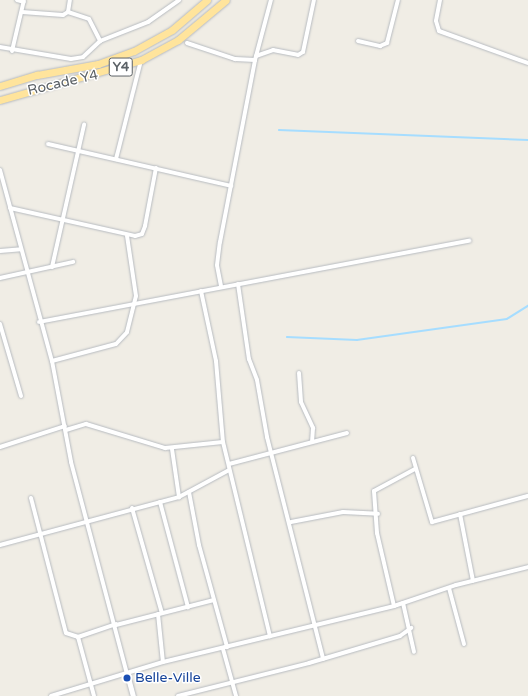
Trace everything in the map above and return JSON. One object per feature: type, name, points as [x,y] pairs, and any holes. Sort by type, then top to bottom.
[{"type":"highway","name":"Rocade Y4","points":[[0,86],[37,74],[98,64],[134,51],[172,30],[207,0]]},
{"type":"highway","name":"Rocade Y4","points":[[0,100],[141,60],[178,40],[226,0]]},
{"type":"street","points":[[12,51],[24,1],[17,0]]},
{"type":"street","points":[[68,12],[70,0]]},
{"type":"street","points":[[0,47],[12,51],[72,59],[83,57],[100,41],[148,22],[179,0]]},
{"type":"street","points":[[220,286],[218,255],[255,58],[271,0]]},
{"type":"street","points":[[187,43],[234,59],[255,58],[273,50],[298,55],[303,52],[314,0]]},
{"type":"street","points":[[358,41],[380,46],[387,43],[398,0]]},
{"type":"street","points":[[440,0],[436,21],[439,31],[528,62]]},
{"type":"street","points":[[22,12],[63,15],[68,12],[89,19],[100,41]]},
{"type":"street","points":[[116,159],[141,60]]},
{"type":"street","points":[[52,267],[84,125]]},
{"type":"street","points":[[48,144],[232,186]]},
{"type":"street","points":[[10,208],[128,236],[142,234],[156,168]]},
{"type":"street","points":[[0,170],[26,272],[52,361],[86,520],[116,624],[134,696]]},
{"type":"street","points":[[52,361],[116,344],[127,332],[136,303],[128,236]]},
{"type":"street","points":[[40,322],[220,286],[238,284],[469,241]]},
{"type":"street","points":[[0,251],[21,249]]},
{"type":"street","points":[[0,278],[73,262]]},
{"type":"street","points":[[238,284],[249,359],[257,380],[270,454],[291,522],[323,659]]},
{"type":"street","points":[[201,291],[216,361],[223,442],[270,636]]},
{"type":"street","points":[[0,324],[21,396]]},
{"type":"street","points":[[299,373],[301,402],[313,428],[312,441]]},
{"type":"street","points":[[0,447],[66,428],[86,424],[149,446],[172,449],[223,442]]},
{"type":"street","points":[[229,464],[347,433]]},
{"type":"street","points":[[172,449],[179,497]]},
{"type":"street","points":[[413,458],[415,470],[431,521],[442,521],[460,514],[528,496]]},
{"type":"street","points":[[0,545],[86,520],[179,497],[230,470]]},
{"type":"street","points":[[394,606],[377,533],[378,514],[374,491],[377,487],[415,470]]},
{"type":"street","points":[[189,492],[236,696]]},
{"type":"street","points":[[31,498],[63,628],[70,636],[78,637],[116,624],[214,600]]},
{"type":"street","points":[[160,502],[188,607]]},
{"type":"street","points":[[132,508],[160,613],[163,662]]},
{"type":"street","points":[[291,522],[343,512],[378,514]]},
{"type":"street","points":[[460,514],[473,581]]},
{"type":"street","points":[[51,696],[91,682],[128,674],[163,662],[394,606],[473,581],[528,567]]},
{"type":"street","points":[[449,588],[464,644]]},
{"type":"street","points":[[403,603],[411,628],[414,652]]},
{"type":"street","points":[[178,696],[202,694],[232,683],[323,659],[400,636],[411,628]]},
{"type":"street","points":[[78,637],[94,696]]},
{"type":"waterway","points":[[279,130],[528,140]]},
{"type":"waterway","points":[[287,337],[357,340],[507,319],[528,306]]},
{"type":"place","name":"Belle-Ville","points":[[127,678]]}]
